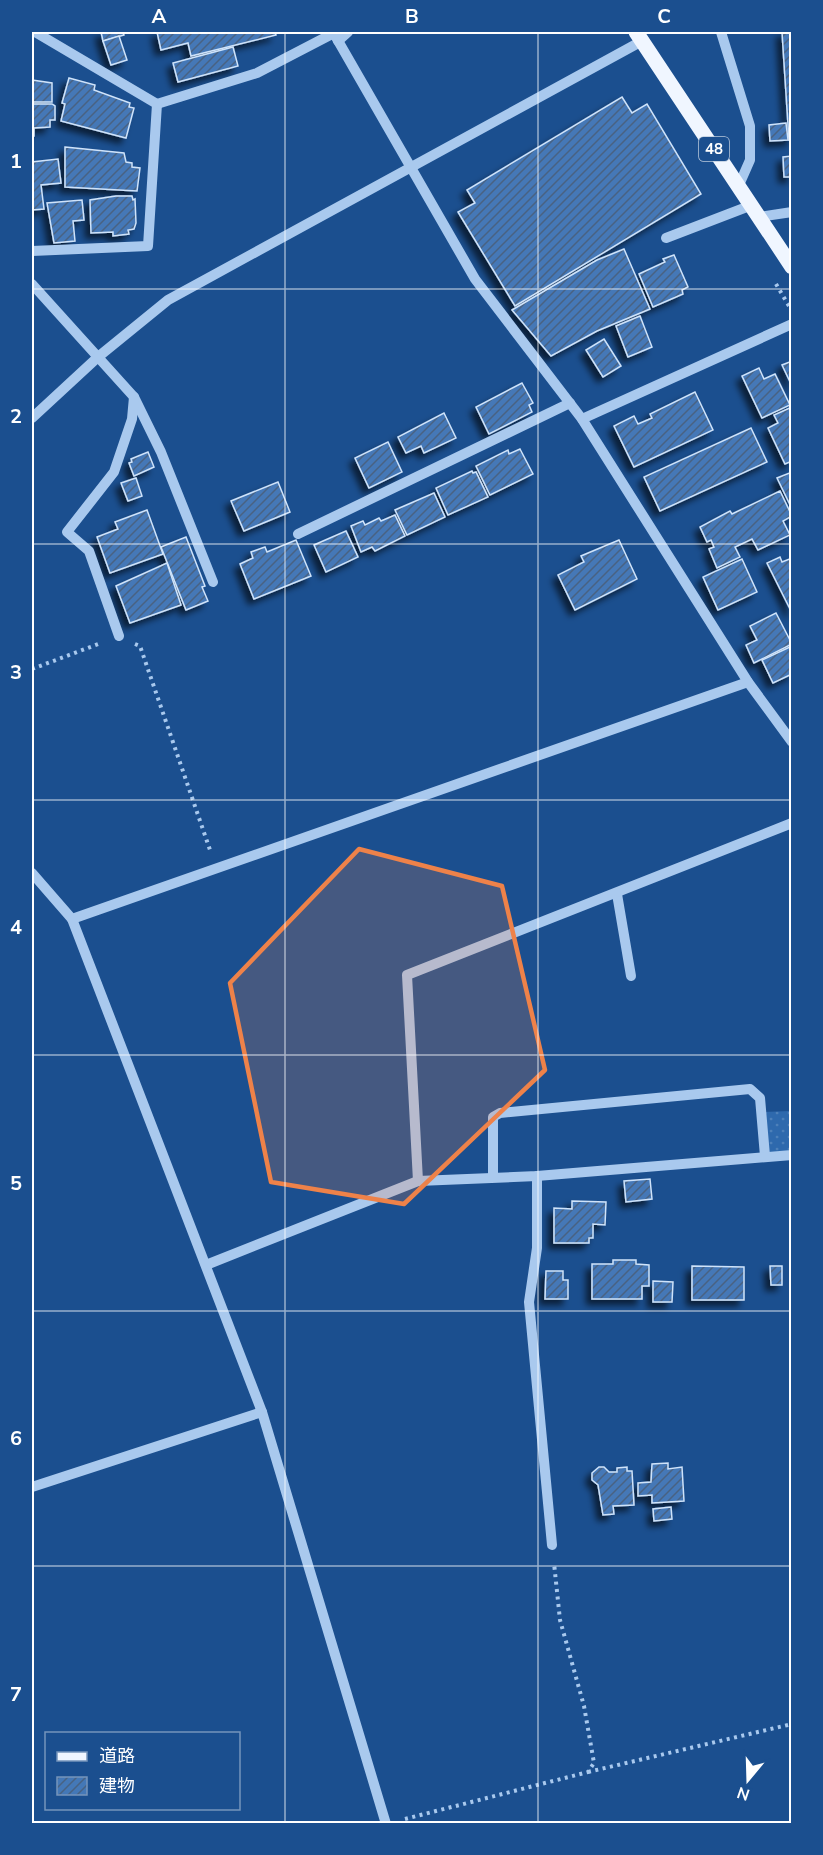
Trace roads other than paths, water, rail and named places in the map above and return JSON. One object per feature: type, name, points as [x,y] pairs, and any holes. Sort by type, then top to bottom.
[{"type":"main road","name":"48","points":[[639,36],[792,267]]},
{"type":"street","points":[[35,32],[158,104],[257,73],[335,35],[348,32]]},
{"type":"street","points":[[721,32],[750,126],[750,160],[739,185]]},
{"type":"street","points":[[335,35],[475,279],[582,419],[748,682],[792,742]]},
{"type":"street","points":[[32,418],[98,357],[168,300],[411,166],[639,36]]},
{"type":"street","points":[[32,251],[148,246],[158,104]]},
{"type":"street","points":[[666,238],[755,211],[792,212]]},
{"type":"street","points":[[32,284],[134,397],[161,452],[213,582]]},
{"type":"street","points":[[582,419],[792,324]]},
{"type":"street","points":[[119,636],[89,551],[67,532],[114,472],[132,419],[134,397]]},
{"type":"street","points":[[298,534],[570,403]]},
{"type":"street","points":[[72,919],[748,682]]},
{"type":"street","points":[[418,1181],[407,975],[792,823]]},
{"type":"street","points":[[32,873],[72,919],[262,1412],[387,1824]]},
{"type":"street","points":[[617,894],[631,976]]},
{"type":"street","points":[[493,1177],[491,1126],[493,1117],[500,1113],[750,1089],[760,1098],[765,1156]]},
{"type":"street","points":[[206,1265],[418,1181],[537,1176],[792,1155]]},
{"type":"street","points":[[537,1176],[537,1248],[529,1302],[552,1545]]},
{"type":"street","points":[[32,1487],[262,1412]]}]
